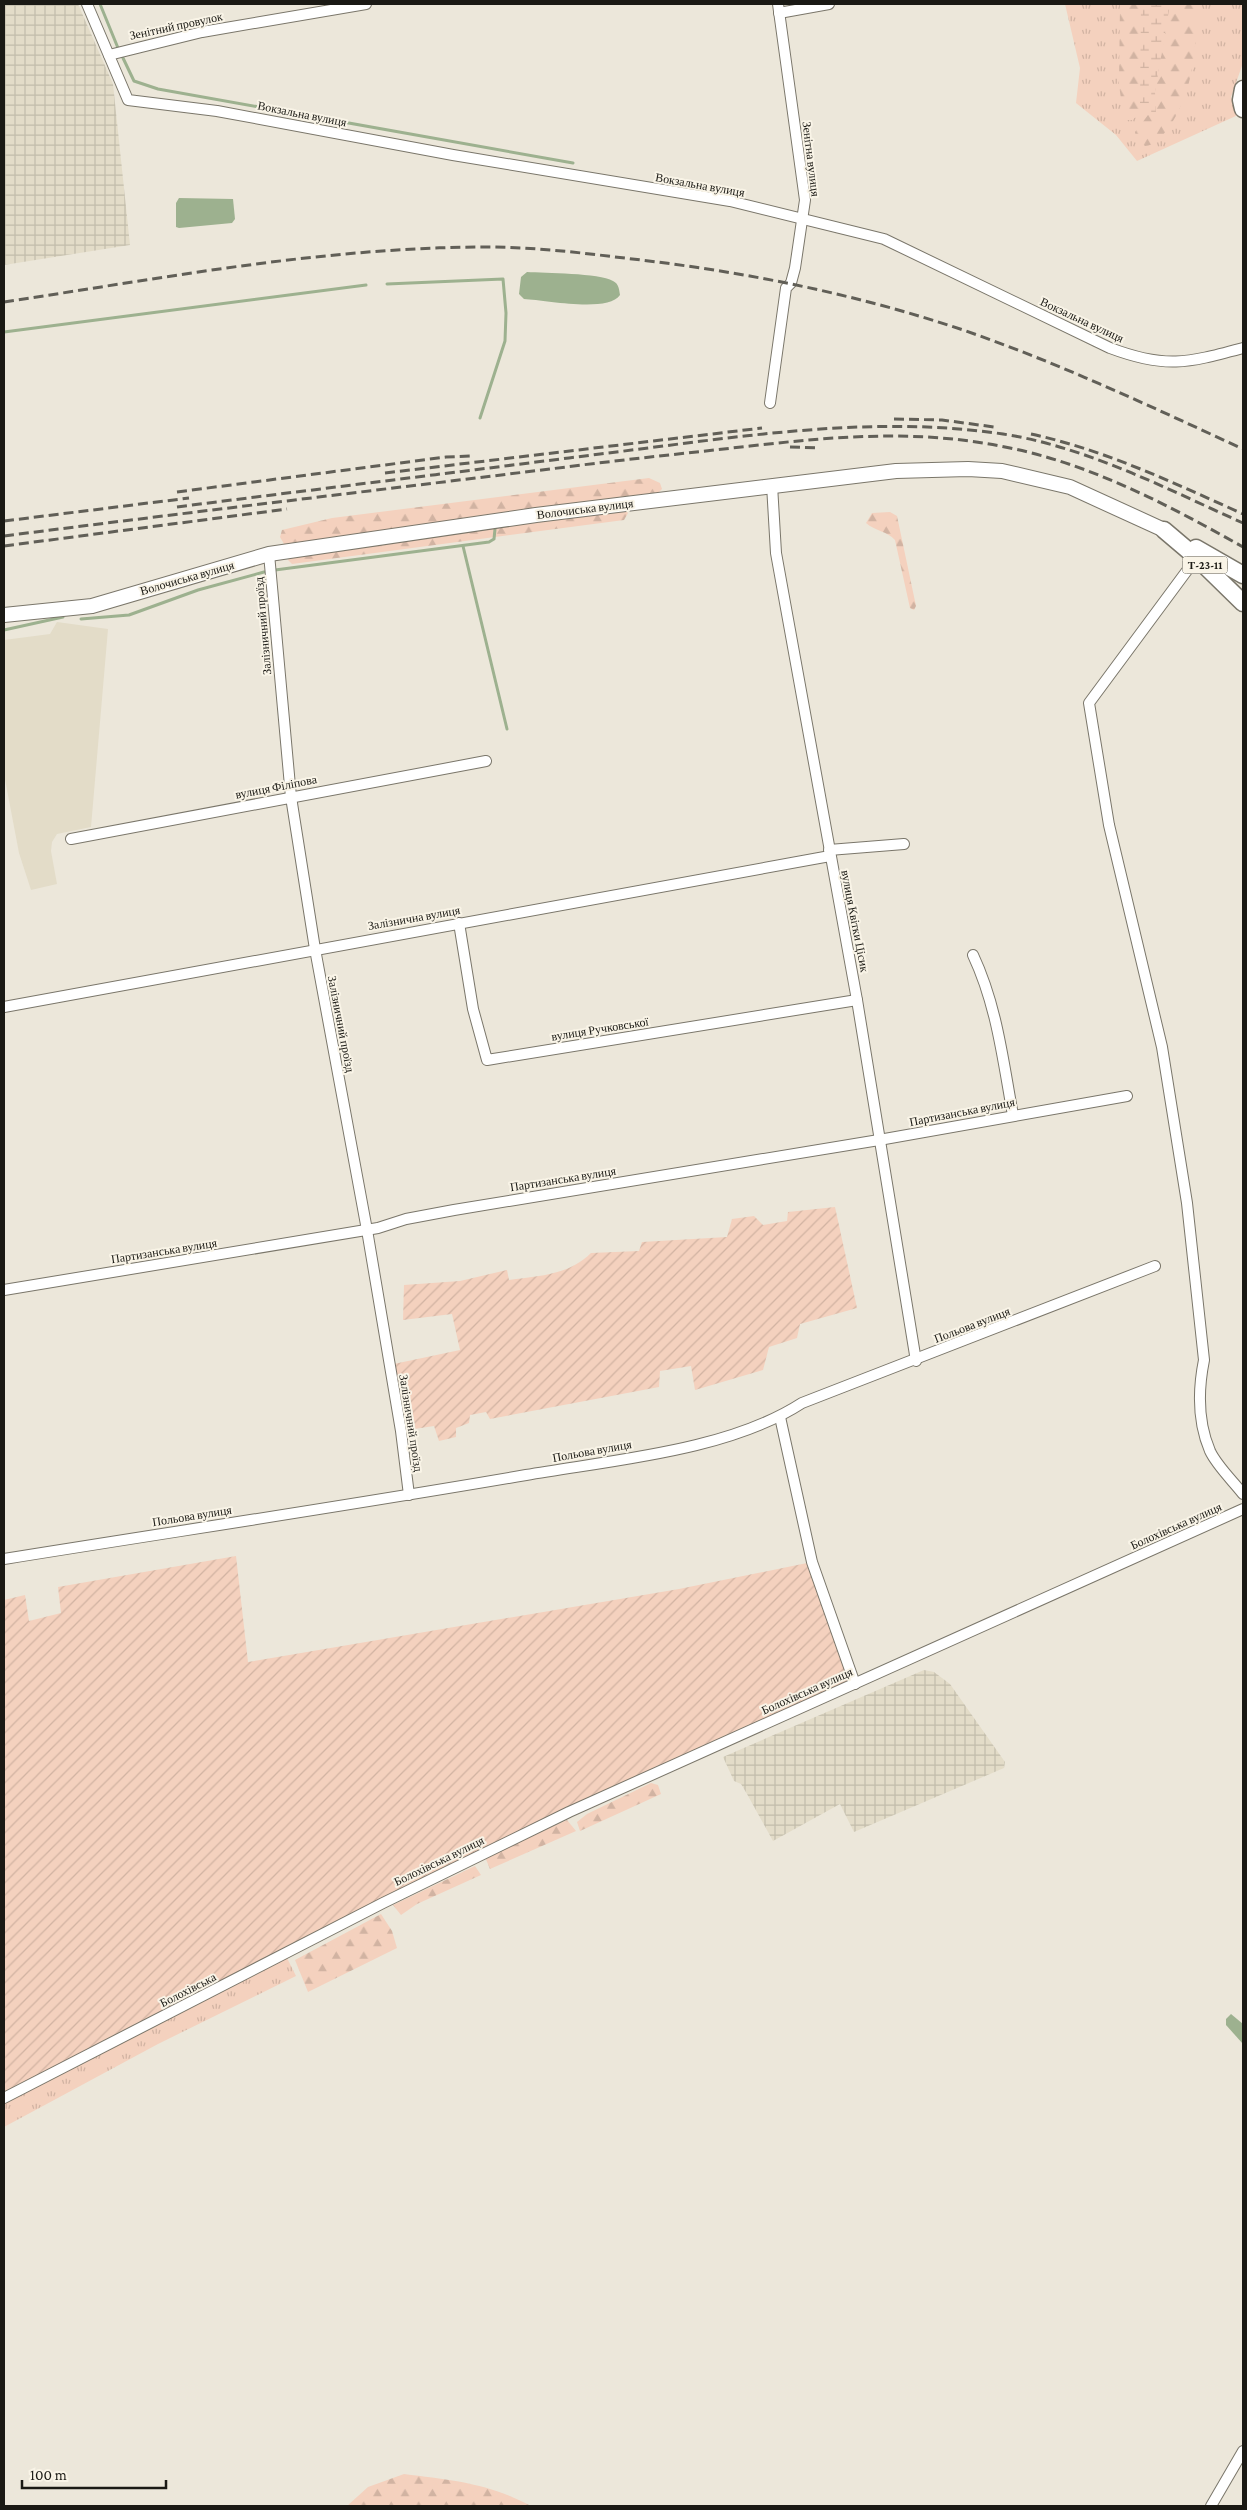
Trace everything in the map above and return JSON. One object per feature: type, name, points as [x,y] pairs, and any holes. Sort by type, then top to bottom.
[{"type":"main road","points":[[1243,89],[1241,100],[1243,109]]},
{"type":"main road","name":"Волочиська вулиця","points":[[4,616],[92,606],[269,554],[536,515],[896,471],[968,469],[1002,471],[1070,487],[1164,530]]},
{"type":"main road","name":"Т-23-11","points":[[1164,530],[1199,555],[1243,575]]},
{"type":"main road","name":"Т-23-11","points":[[1199,555],[1243,603]]},
{"type":"street","points":[[87,4],[109,55]]},
{"type":"street","name":"Зенітний провулок","points":[[109,55],[202,32],[366,4]]},
{"type":"street","points":[[779,9],[829,4]]},
{"type":"street","name":"Зенітна вулиця","points":[[770,404],[786,288],[791,283],[795,268],[805,200],[779,9]]},
{"type":"street","name":"Вокзальна вулиця","points":[[109,55],[128,100],[217,111],[453,156],[730,202],[884,239],[1110,348],[1139,359],[1169,363],[1196,360],[1243,348]]},
{"type":"street","name":"вулиця Квітки Цісик","points":[[772,486],[776,554],[856,1000],[916,1360]]},
{"type":"street","name":"Залізничний проїзд","points":[[269,554],[291,797],[315,949],[367,1230],[401,1431],[409,1495]]},
{"type":"street","points":[[1199,555],[1089,703],[1109,825],[1162,1048],[1185,1194],[1204,1360],[1201,1375],[1200,1416],[1211,1453],[1243,1494]]},
{"type":"street","name":"вулиця Філіпова","points":[[71,839],[486,761]]},
{"type":"street","name":"Залізнична вулиця","points":[[4,1007],[829,853],[904,844]]},
{"type":"street","name":"вулиця Ручковської","points":[[458,923],[473,1009],[487,1060],[856,1000]]},
{"type":"street","points":[[973,955],[984,977],[992,1007],[1003,1053],[1012,1115]]},
{"type":"street","name":"Партизанська вулиця","points":[[4,1290],[367,1230],[454,1210],[879,1140],[1127,1096]]},
{"type":"street","name":"Польова вулиця","points":[[4,1559],[409,1495],[702,1444],[780,1417],[802,1403],[1156,1266]]},
{"type":"street","points":[[780,1417],[812,1562],[855,1684]]},
{"type":"street","name":"Болохівська вулиця","points":[[383,1903],[569,1812],[855,1684],[978,1626],[1243,1509]]},
{"type":"street","name":"Болохівська","points":[[4,2098],[383,1903]]},
{"type":"street","points":[[1211,2506],[1243,2451]]},
{"type":"shaded area","points":[[4,4],[78,4],[113,84],[130,245],[4,265]]},
{"type":"shaded area","points":[[179,198],[233,199],[235,219],[232,223],[176,227],[176,203]]},
{"type":"shaded area","points":[[527,272],[606,278],[616,284],[620,295],[613,300],[603,303],[590,304],[524,299],[519,294],[521,277]]},
{"type":"shaded area","points":[[57,622],[108,629],[91,827],[57,834],[52,842],[51,851],[57,884],[31,890],[19,853],[4,774],[4,640],[50,634]]},
{"type":"shaded area","points":[[924,1670],[934,1672],[950,1684],[1005,1762],[1004,1768],[854,1832],[840,1804],[773,1841],[741,1784],[734,1781],[723,1757]]},
{"type":"shaded area","points":[[1231,2014],[1243,2024],[1243,2044],[1226,2025],[1226,2019]]},
{"type":"green space","points":[[1065,4],[1243,4],[1243,63],[1231,97],[1238,115],[1137,161],[1116,135],[1076,103],[1080,68]]},
{"type":"green space","points":[[1120,4],[1141,4],[1140,106],[1143,111],[1132,120],[1127,120],[1123,112],[1119,85]]},
{"type":"green space","points":[[1141,4],[1170,4],[1155,92],[1156,113],[1148,115],[1140,106]]},
{"type":"green space","points":[[1170,4],[1197,4],[1192,70],[1183,101],[1176,116],[1160,138],[1154,143],[1145,146],[1136,138],[1135,132],[1148,115],[1156,113],[1155,92]]},
{"type":"green space","points":[[649,478],[660,483],[662,489],[657,494],[284,544],[280,537],[282,530],[332,518]]},
{"type":"green space","points":[[623,507],[628,513],[624,520],[292,564],[288,560],[290,556]]},
{"type":"green space","points":[[890,512],[897,516],[916,606],[914,610],[910,608],[895,540],[866,523],[872,513]]},
{"type":"green space","points":[[835,1207],[857,1308],[800,1324],[797,1338],[769,1347],[763,1370],[695,1390],[691,1366],[660,1371],[659,1387],[490,1419],[486,1412],[470,1415],[469,1423],[456,1428],[456,1437],[439,1441],[434,1426],[401,1431],[389,1365],[460,1350],[452,1314],[403,1320],[404,1285],[460,1281],[507,1270],[509,1280],[542,1276],[573,1266],[591,1253],[639,1251],[642,1242],[727,1237],[732,1219],[754,1216],[763,1225],[787,1221],[788,1212]]},
{"type":"green space","points":[[236,1556],[248,1662],[679,1589],[812,1562],[855,1684],[569,1812],[4,2098],[4,1600],[25,1595],[29,1621],[61,1613],[58,1587]]},
{"type":"green space","points":[[651,1783],[658,1785],[661,1794],[580,1831],[577,1822],[587,1814]]},
{"type":"green space","points":[[567,1820],[576,1831],[490,1869],[485,1857]]},
{"type":"green space","points":[[475,1866],[481,1875],[417,1904],[401,1915],[393,1905]]},
{"type":"green space","points":[[381,1914],[392,1931],[397,1948],[308,1992],[295,1960]]},
{"type":"green space","points":[[285,1954],[296,1976],[158,2044],[4,2127],[4,2098]]},
{"type":"green space","points":[[404,2474],[485,2487],[531,2506],[347,2506],[368,2487]]},
{"type":"waterway","points":[[100,4],[118,48]]},
{"type":"waterway","points":[[123,58],[134,81],[158,89],[573,163]]},
{"type":"waterway","points":[[387,284],[503,279],[506,313],[505,341],[480,418]]},
{"type":"waterway","points":[[4,332],[366,285]]},
{"type":"waterway","points":[[275,570],[489,542],[494,539],[495,529]]},
{"type":"waterway","points":[[463,546],[507,729]]},
{"type":"waterway","points":[[81,619],[129,615],[198,590],[264,572]]},
{"type":"waterway","points":[[4,630],[63,617]]},
{"type":"railway","points":[[4,302],[184,274],[366,252],[426,248],[506,247],[603,255],[682,265],[764,279],[846,296],[926,318],[1001,344],[1071,372],[1243,449]]},
{"type":"railway","points":[[894,419],[942,420],[994,427]]},
{"type":"railway","points":[[177,507],[751,435],[801,430],[902,426],[953,428],[1034,440],[1096,459],[1156,483],[1243,523]]},
{"type":"railway","points":[[385,473],[762,428]]},
{"type":"railway","points":[[1031,434],[1112,458],[1165,479],[1243,514]]},
{"type":"railway","points":[[4,536],[750,446],[848,437],[912,436],[977,442],[1010,448],[1041,455],[1071,465],[1130,488],[1243,547]]},
{"type":"railway","points":[[790,447],[820,448]]},
{"type":"railway","points":[[177,492],[446,457],[470,456]]},
{"type":"railway","points":[[4,521],[189,498]]},
{"type":"railway","points":[[4,546],[287,509]]}]
